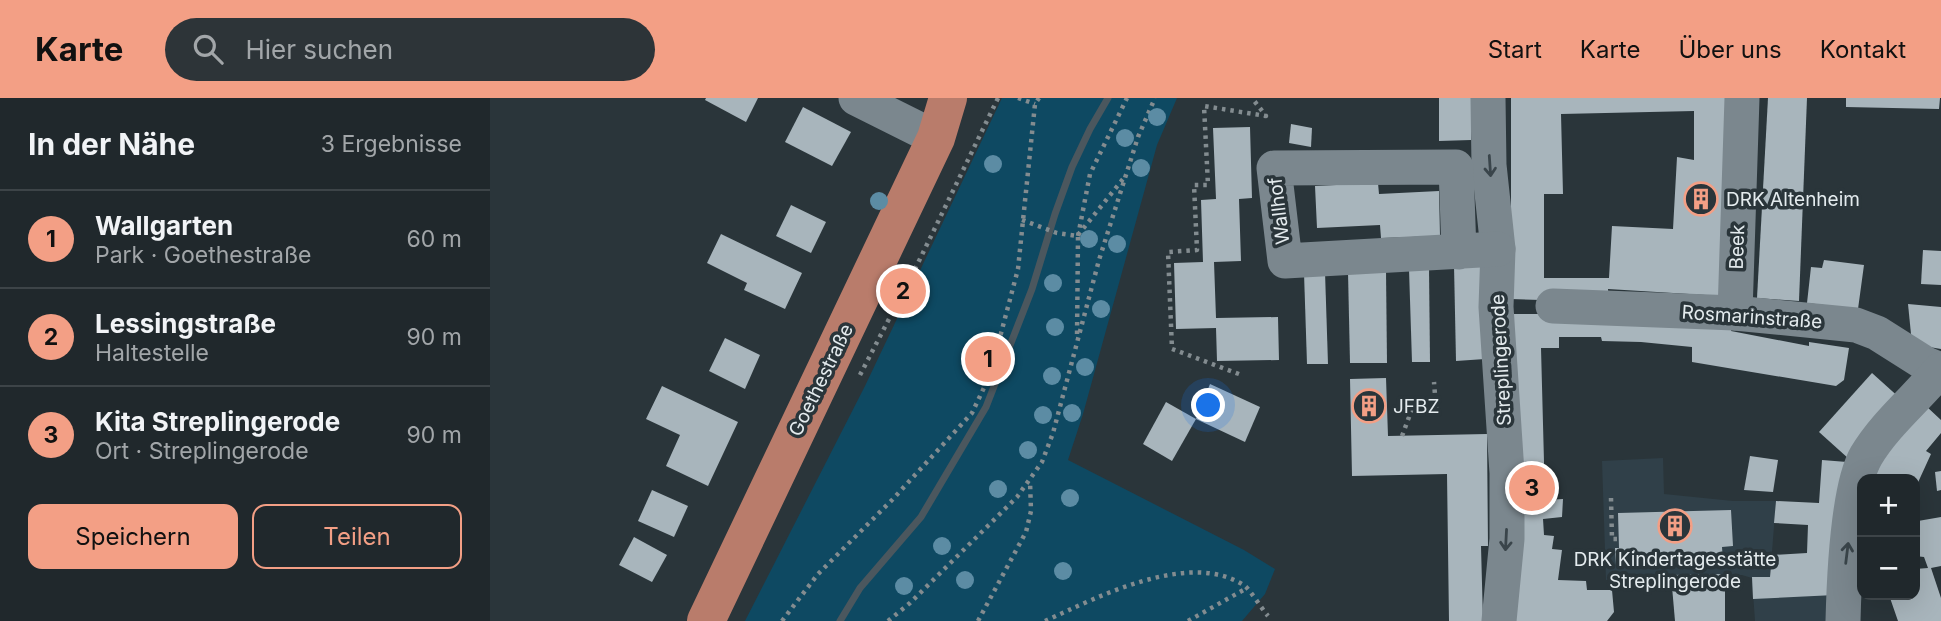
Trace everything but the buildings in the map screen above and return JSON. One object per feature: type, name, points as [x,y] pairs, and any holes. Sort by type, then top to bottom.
[{"type":"main road","name":"Goethestraße","points":[[706,621],[936,138],[948,98]]},
{"type":"main road","name":"Goethestraße","points":[[936,138],[968,98]]},
{"type":"street","points":[[856,98],[936,138]]},
{"type":"street","name":"Streplingerode","points":[[1488,98],[1489,165],[1497,250],[1496,307],[1507,473],[1507,539],[1499,621]]},
{"type":"street","name":"Beek","points":[[1735,313],[1742,98]]},
{"type":"street","name":"Wallhof","points":[[1459,252],[1456,167],[1273,168],[1285,261],[1459,252],[1497,250]]},
{"type":"street","name":"Rosmarinstraße","points":[[1553,306],[1735,313],[1856,325],[1877,333],[1940,370]]},
{"type":"street","points":[[1843,621],[1846,564],[1859,471],[1876,441],[1940,370]]},
{"type":"path","points":[[1017,98],[1035,104]]},
{"type":"path","points":[[782,621],[818,574],[892,500],[972,413],[990,375],[1018,269],[1035,104],[1039,98]]},
{"type":"path","points":[[1077,345],[1078,236],[1090,174],[1127,98]]},
{"type":"path","points":[[888,621],[910,603],[1030,481],[1042,462],[1053,433],[1099,260],[1125,176],[1155,98]]},
{"type":"path","points":[[1239,374],[1172,349],[1168,252],[1197,250],[1194,185],[1208,185],[1205,106],[1266,116],[1252,98]]},
{"type":"path","points":[[1078,236],[1125,176]]},
{"type":"path","points":[[1022,220],[1057,233],[1078,236]]},
{"type":"path","points":[[1402,436],[1412,409],[1436,408],[1434,382]]},
{"type":"path","points":[[978,621],[1026,532],[1031,511],[1030,481]]},
{"type":"path","points":[[1611,498],[1612,539],[1619,539]]},
{"type":"path","points":[[1045,621],[1126,588],[1182,572],[1203,571],[1247,587],[1268,616]]},
{"type":"path","points":[[1188,621],[1247,587]]},
{"type":"shaded area","points":[[1002,98],[1177,98],[1157,145],[1068,460],[1244,550],[1275,569],[1265,594],[1242,621],[745,621],[865,386]]},
{"type":"shaded area","points":[[1663,458],[1664,494],[1733,501],[1776,501],[1770,577],[1834,574],[1835,621],[1755,621],[1752,578],[1742,575],[1671,575],[1606,580],[1602,461]]},
{"type":"waterway","points":[[840,621],[860,588],[921,517],[986,407],[1032,289],[1072,167],[1108,98]]},
{"type":"place","name":"DRK Altenheim","points":[[1701,199]]},
{"type":"place","name":"Lessingstraße","points":[[903,291]]},
{"type":"place","name":"Wallgarten","points":[[988,359]]},
{"type":"place","name":"JFBZ","points":[[1369,406]]},
{"type":"place","name":"Kita Streplingerode","points":[[1532,488]]},
{"type":"place","name":"DRK Kindertagesstätte Streplingerode","points":[[1675,526]]}]
